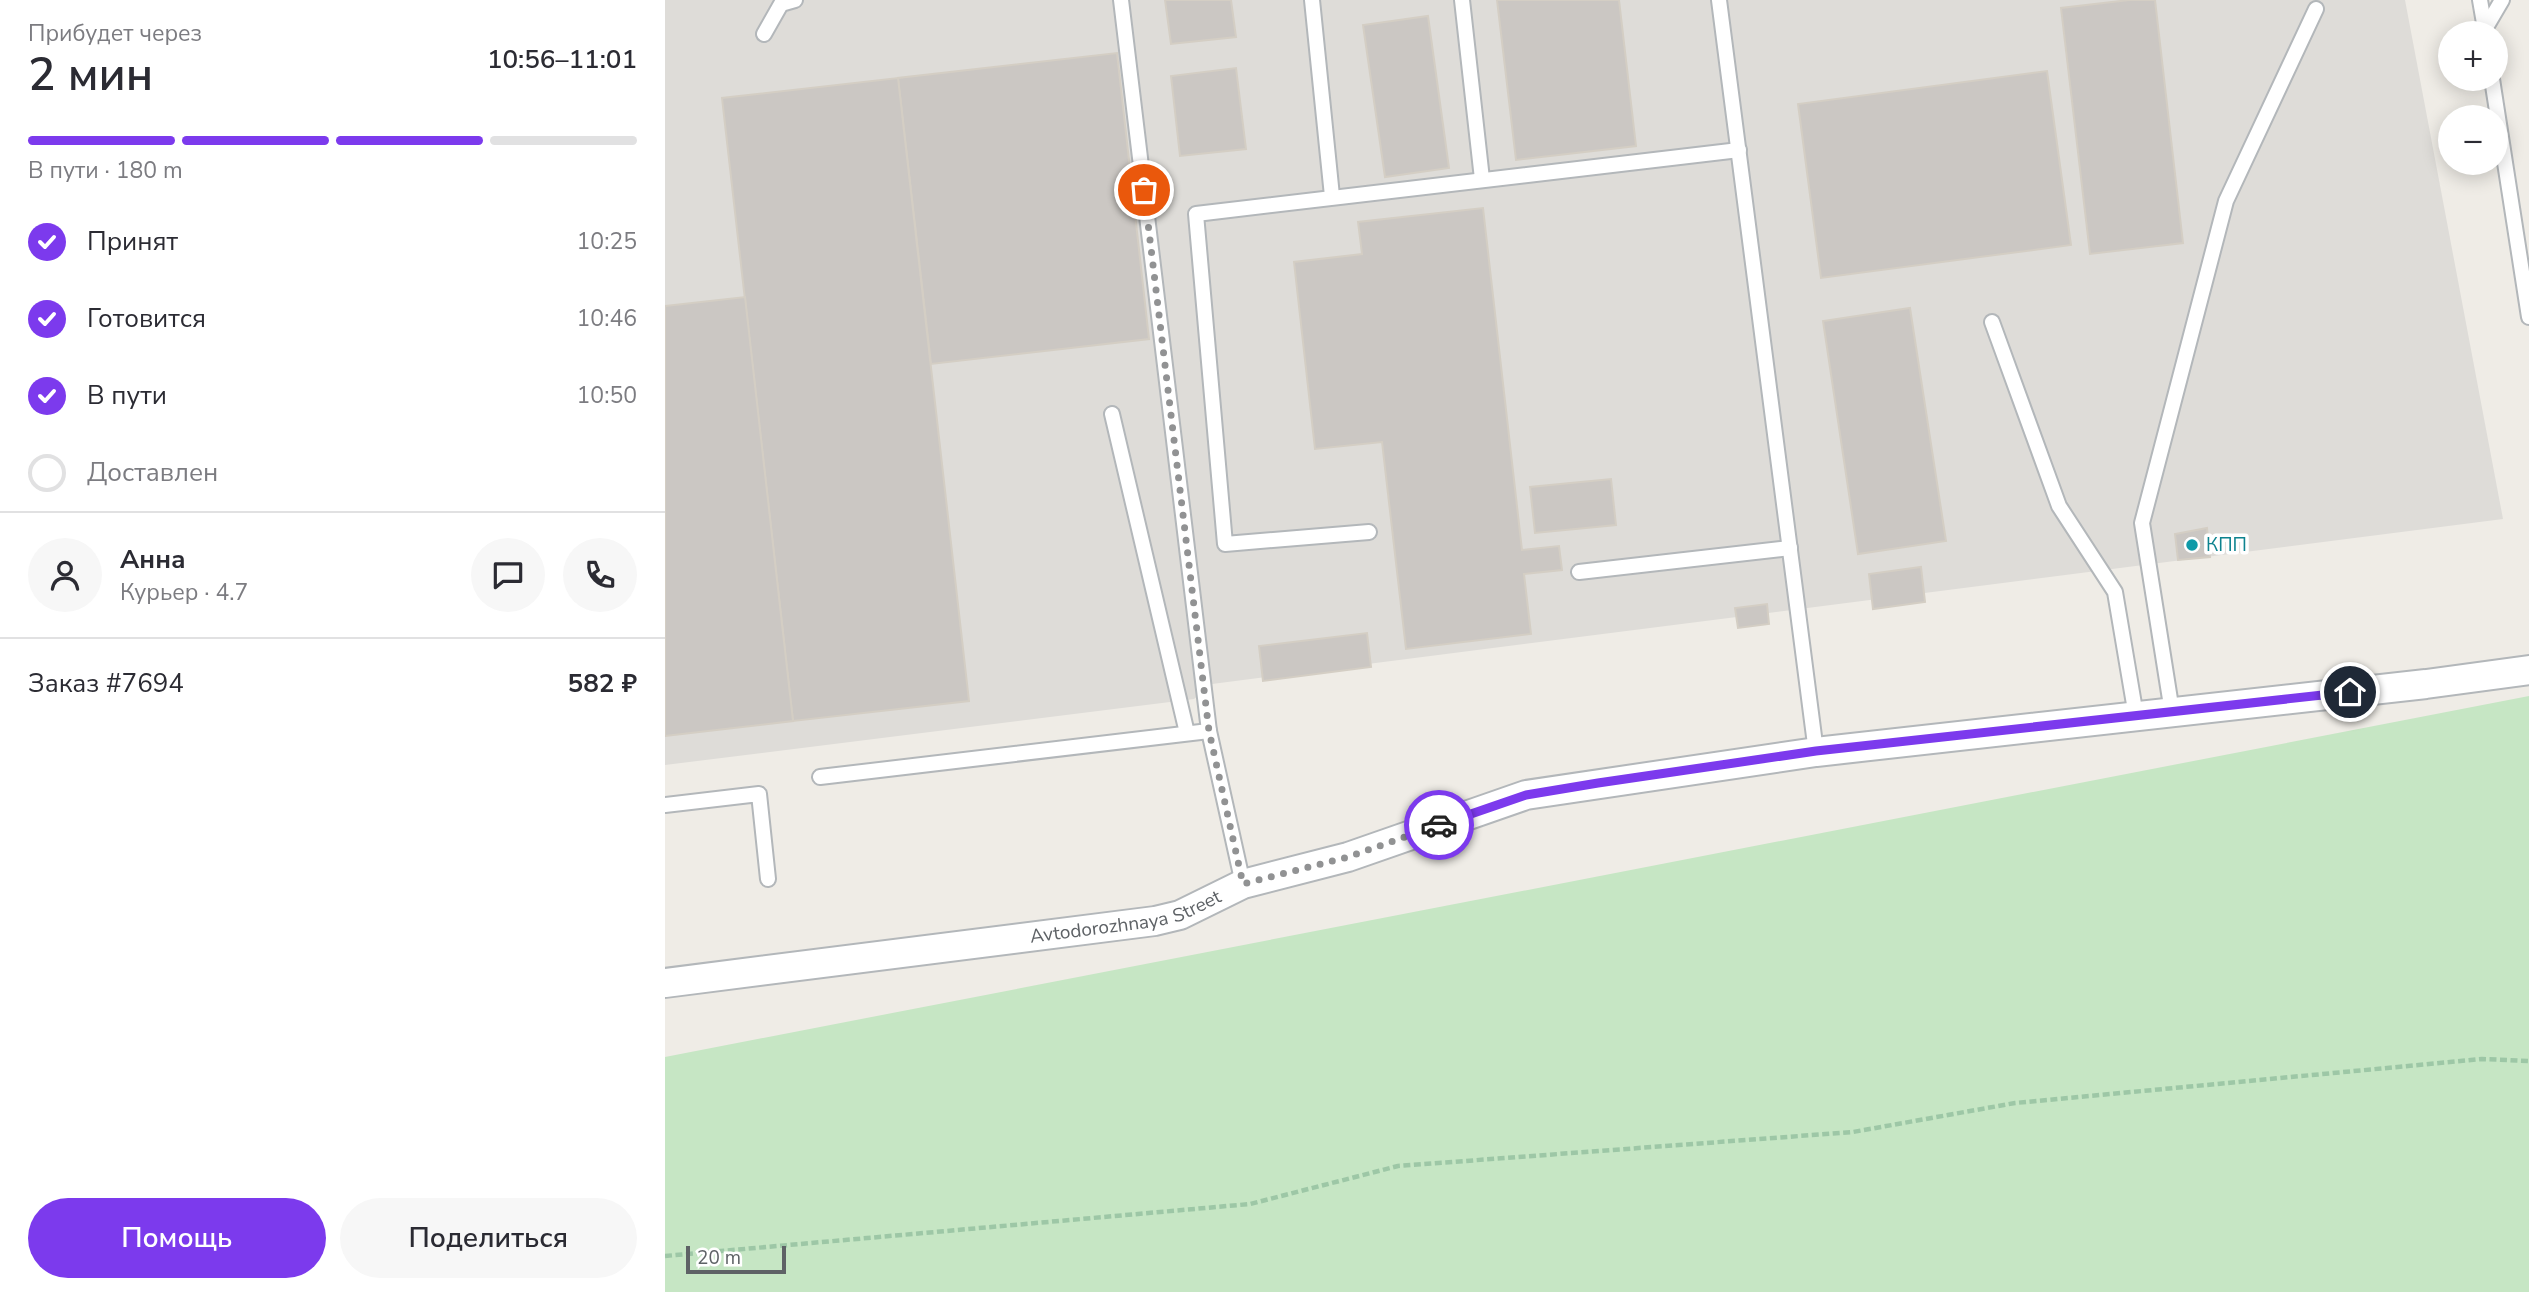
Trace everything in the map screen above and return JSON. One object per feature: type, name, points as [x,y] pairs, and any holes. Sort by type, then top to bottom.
[{"type":"street","name":"Avtodorozhnaya Street","points":[[665,984],[1180,915],[1243,884],[1348,857],[1526,795],[1816,751],[2426,684],[2529,670]]},
{"type":"lane","points":[[764,34],[781,4],[795,0]]},
{"type":"lane","points":[[1121,0],[1209,731],[1243,884]]},
{"type":"lane","points":[[1312,0],[1332,196]]},
{"type":"lane","points":[[1462,0],[1482,179]]},
{"type":"lane","points":[[1719,0],[1816,751]]},
{"type":"lane","points":[[2480,0],[2483,21]]},
{"type":"lane","points":[[2490,21],[2502,0]]},
{"type":"lane","points":[[2172,712],[2142,523],[2226,201],[2316,9]]},
{"type":"lane","points":[[2495,91],[2526,272],[2529,317]]},
{"type":"lane","points":[[1369,532],[1225,544],[1196,214],[1739,150]]},
{"type":"lane","points":[[1991,322],[2059,506],[2115,592],[2136,716]]},
{"type":"lane","points":[[1112,414],[1187,733]]},
{"type":"lane","points":[[1579,572],[1790,548]]},
{"type":"lane","points":[[820,777],[1209,731]]},
{"type":"lane","points":[[665,805],[759,794],[768,879]]},
{"type":"path","points":[[665,1256],[1250,1204],[1398,1166],[1853,1132],[2015,1103],[2482,1059],[2529,1061]]},
{"type":"shaded area","points":[[665,0],[2405,0],[2503,519],[1212,684],[1194,699],[665,765]]},
{"type":"green space","points":[[2529,696],[2529,1292],[665,1292],[665,1057]]},
{"type":"building","points":[[1165,0],[1231,0],[1236,37],[1171,44]]},
{"type":"building","points":[[1497,0],[1619,0],[1636,146],[1516,160]]},
{"type":"building","points":[[2129,0],[2155,0],[2183,243],[2090,254],[2061,8]]},
{"type":"building","points":[[1428,16],[1449,168],[1385,177],[1363,25]]},
{"type":"building","points":[[1117,53],[1149,339],[931,364],[898,78]]},
{"type":"building","points":[[1236,68],[1246,149],[1180,156],[1171,76]]},
{"type":"building","points":[[2047,71],[2071,245],[1821,278],[1798,104]]},
{"type":"building","points":[[898,78],[969,701],[793,721],[722,98]]},
{"type":"building","points":[[1483,208],[1522,550],[1559,546],[1562,570],[1524,574],[1531,634],[1406,649],[1382,442],[1315,449],[1294,262],[1362,254],[1358,222]]},
{"type":"building","points":[[745,297],[793,721],[665,736],[665,306]]},
{"type":"building","points":[[1910,308],[1946,541],[1858,554],[1823,321]]},
{"type":"building","points":[[1611,479],[1616,525],[1535,533],[1530,487]]},
{"type":"building","name":"КПП","points":[[2207,528],[2210,557],[2178,560],[2175,534]]},
{"type":"building","points":[[1921,567],[1925,602],[1873,609],[1869,574]]},
{"type":"building","points":[[1767,604],[1769,624],[1738,628],[1735,608]]},
{"type":"building","points":[[1367,633],[1371,667],[1263,681],[1259,646]]},
{"type":"way so far","points":[[1144,190],[1209,731],[1243,884],[1348,857],[1439,825]]},
{"type":"place","name":"КПП","points":[[2192,545]]},
{"type":"route","points":[[1439,825],[1526,795],[1816,751],[2350,692]]}]
